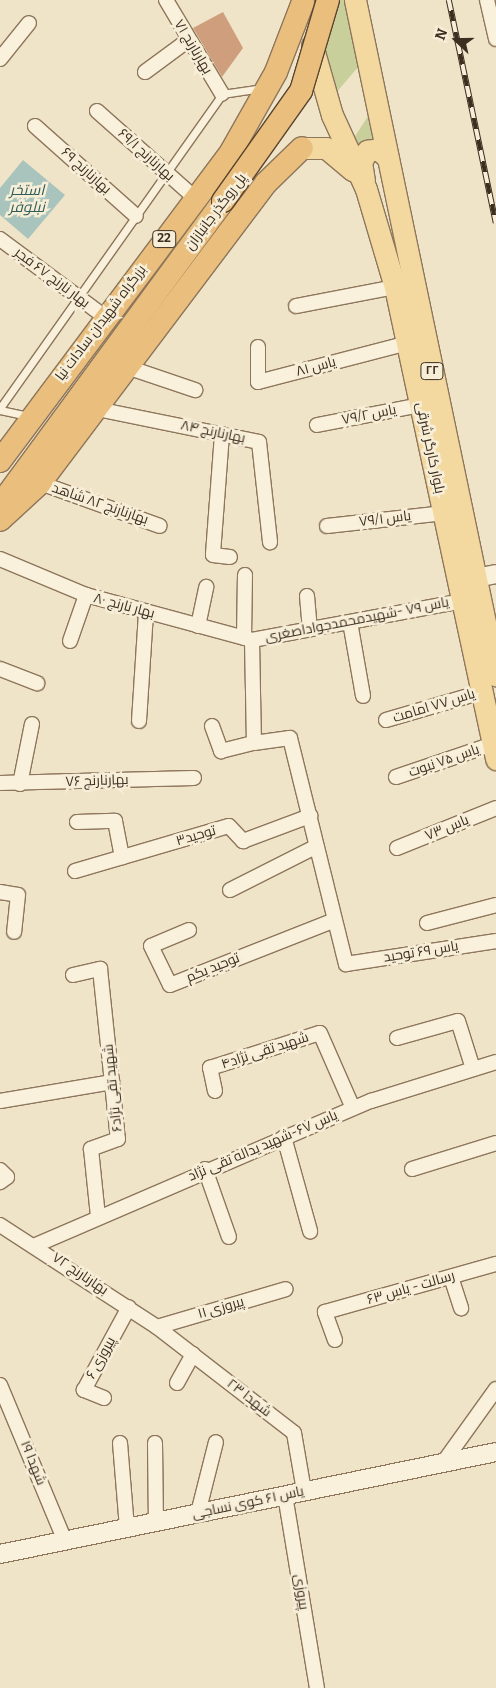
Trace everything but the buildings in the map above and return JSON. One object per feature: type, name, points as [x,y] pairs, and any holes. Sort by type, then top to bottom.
[{"type":"highway","name":"پل روگذر جانبازان","points":[[0,505],[224,201],[301,90],[328,0]]},
{"type":"highway","name":"22","points":[[303,1],[309,30]]},
{"type":"highway","name":"بزرگراه شهیدان سادات نیا","points":[[0,461],[104,317],[231,152],[269,87],[303,1]]},
{"type":"highway","points":[[0,520],[40,483],[130,368],[266,183],[302,148]]},
{"type":"highway","points":[[231,152],[257,159],[266,183]]},
{"type":"main road","name":"بلوار کارگر شرقی","points":[[355,0],[367,68],[486,576],[496,675]]},
{"type":"main road","name":"بلوار کارگر شرقی","points":[[309,30],[332,115],[366,189],[395,286],[494,752]]},
{"type":"main road","points":[[302,148],[318,146],[335,152],[366,189]]},
{"type":"main road","points":[[366,189],[364,154],[374,148],[388,158]]},
{"type":"street","name":"بهارنارنج ۷۱","points":[[166,0],[187,41],[222,94]]},
{"type":"street","points":[[487,0],[496,39]]},
{"type":"street","points":[[1,56],[29,23]]},
{"type":"street","points":[[145,72],[187,41]]},
{"type":"street","name":"بهارنارنج ۶۹/۱","points":[[98,111],[196,199]]},
{"type":"street","name":"بهارنارنج ۶۹","points":[[35,126],[136,216]]},
{"type":"street","name":"بهار نارنج ۶۷ فجر","points":[[0,239],[104,317]]},
{"type":"street","points":[[296,306],[395,286]]},
{"type":"street","name":"یاس ۸۱","points":[[258,347],[258,382],[408,343]]},
{"type":"street","points":[[130,368],[195,390]]},
{"type":"street","name":"یاس ۷۹/۲","points":[[317,425],[421,404]]},
{"type":"street","name":"بهارنارنج ۸۴","points":[[97,409],[260,442],[270,542]]},
{"type":"street","points":[[222,434],[213,554],[230,557]]},
{"type":"street","name":"بهارنارنج ۸۲ شاهد","points":[[40,483],[160,526]]},
{"type":"street","name":"یاس ۷۹/۱","points":[[327,526],[444,512]]},
{"type":"street","name":"بهار نارنج ۸۰","points":[[0,559],[86,595],[248,639]]},
{"type":"street","points":[[245,575],[254,743]]},
{"type":"street","points":[[198,626],[206,588]]},
{"type":"street","points":[[70,641],[86,595]]},
{"type":"street","points":[[308,596],[310,629]]},
{"type":"street","name":"یاس ۷۹ -شهیدمحمدجواداصغری","points":[[248,639],[463,600]]},
{"type":"street","points":[[139,721],[146,612]]},
{"type":"street","points":[[350,622],[363,696]]},
{"type":"street","points":[[0,669],[37,683]]},
{"type":"street","name":"یاس ۷۷ امامت","points":[[386,720],[482,692]]},
{"type":"street","points":[[20,784],[32,724]]},
{"type":"street","points":[[212,726],[221,751],[254,743],[290,738],[335,920]]},
{"type":"street","name":"یاس ۷۵ نبوت","points":[[396,777],[494,752]]},
{"type":"street","name":"بهارنارنج ۷۶","points":[[0,784],[194,778]]},
{"type":"street","name":"یاس ۷۳","points":[[397,848],[496,808]]},
{"type":"street","name":"توحید۳","points":[[75,871],[228,826],[244,841],[310,816]]},
{"type":"street","points":[[77,822],[115,821],[122,857]]},
{"type":"street","points":[[230,890],[317,846]]},
{"type":"street","points":[[0,892],[18,895],[14,932]]},
{"type":"street","points":[[427,923],[496,905]]},
{"type":"street","name":"توحید یکم","points":[[189,930],[151,946],[170,985],[335,920]]},
{"type":"street","name":"یاس ۶۹ توحید","points":[[335,920],[346,964],[496,941]]},
{"type":"street","name":"شهید تقی نژاد۶","points":[[73,975],[100,969],[118,1139],[91,1149],[98,1217]]},
{"type":"street","points":[[397,1038],[458,1021],[473,1069]]},
{"type":"street","name":"شهید تقی نژاد۴","points":[[215,1091],[210,1068],[320,1033],[353,1108]]},
{"type":"street","name":"یاس ۶۷-شهید یداله تقی نژاد","points":[[36,1245],[205,1169],[353,1108],[496,1062]]},
{"type":"street","points":[[0,1101],[112,1082]]},
{"type":"street","points":[[284,1137],[310,1231]]},
{"type":"street","points":[[412,1169],[496,1143]]},
{"type":"street","points":[[205,1169],[229,1237]]},
{"type":"street","points":[[0,1170],[7,1178],[0,1182]]},
{"type":"street","name":"بهارنارنج ۷۲","points":[[0,1226],[36,1245],[157,1327]]},
{"type":"street","name":"رسالت - یاس ۶۳","points":[[335,1340],[325,1312],[496,1264]]},
{"type":"street","points":[[451,1277],[461,1308]]},
{"type":"street","name":"پیروزی ۱۱","points":[[157,1327],[286,1289]]},
{"type":"street","name":"پیروزی ۶","points":[[104,1398],[84,1390],[129,1307]]},
{"type":"street","name":"شهدا ۲۳","points":[[157,1327],[294,1433],[304,1491]]},
{"type":"street","points":[[177,1383],[192,1354]]},
{"type":"street","name":"شهدا ۱۹","points":[[0,1385],[65,1541]]},
{"type":"street","points":[[443,1463],[496,1389]]},
{"type":"street","points":[[198,1514],[216,1442]]},
{"type":"street","points":[[120,1443],[127,1528]]},
{"type":"street","points":[[155,1443],[156,1522]]},
{"type":"street","name":"یاس ۶۱ کوی نساجی","points":[[0,1554],[496,1452]]},
{"type":"street","name":"پیروزی","points":[[285,1495],[317,1688]]},
{"type":"lane","points":[[32,416],[0,409],[222,94],[269,87]]},
{"type":"green space","points":[[311,0],[350,0],[359,66],[335,94]]},
{"type":"green space","points":[[370,113],[376,144],[362,151],[350,144]]},
{"type":"water","name":"استخر نبلوفر","points":[[23,160],[65,195],[28,239],[0,215],[0,188]]},
{"type":"railway","points":[[449,0],[496,223]]}]
